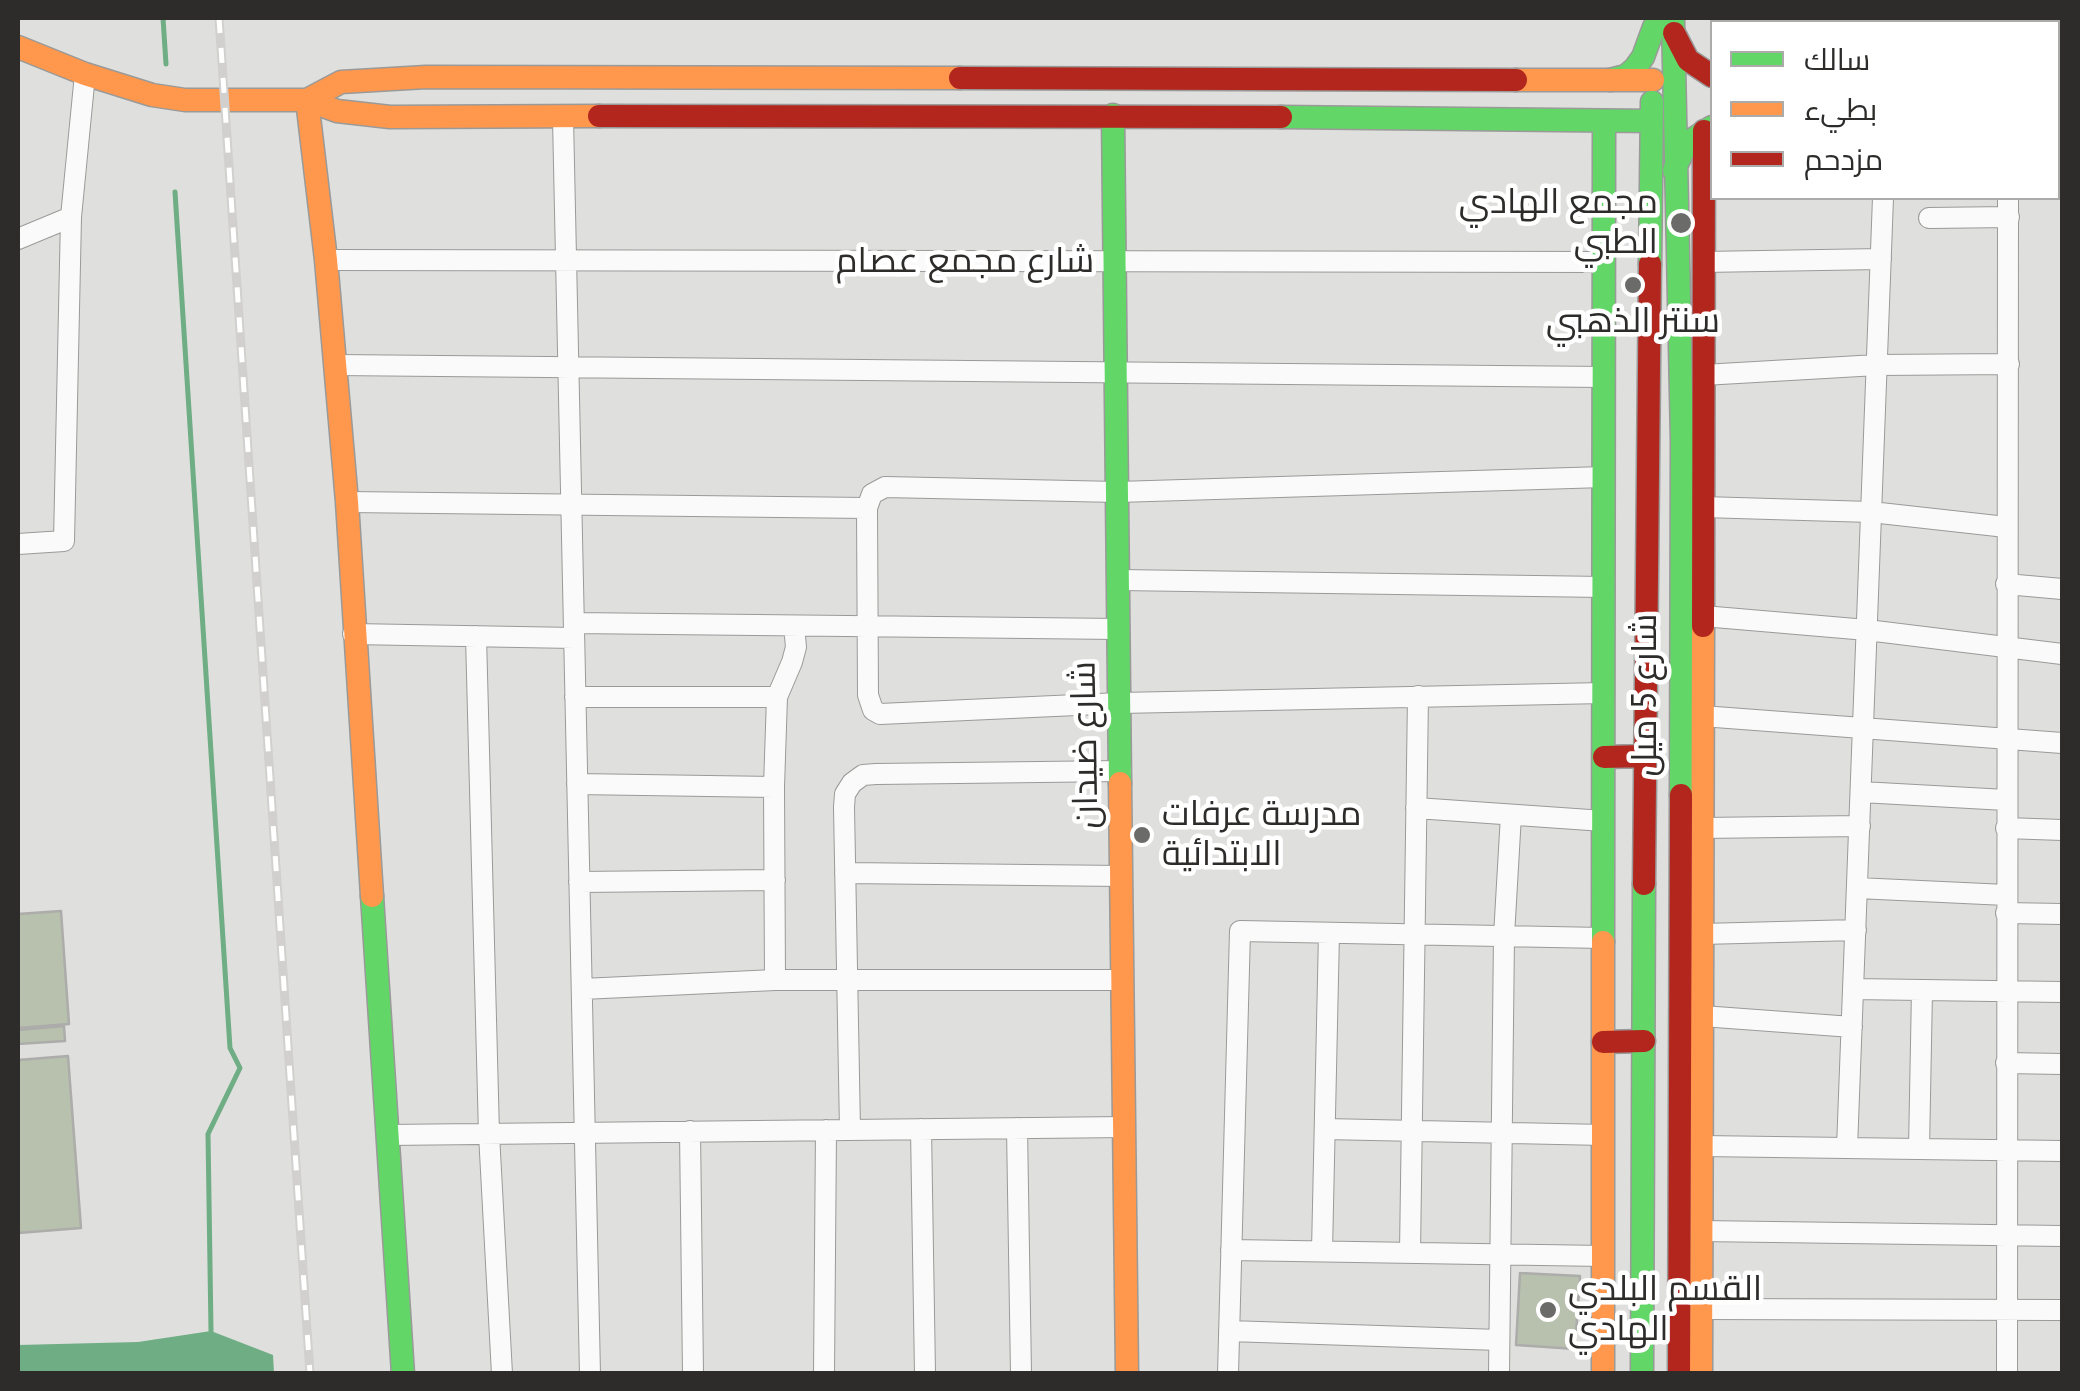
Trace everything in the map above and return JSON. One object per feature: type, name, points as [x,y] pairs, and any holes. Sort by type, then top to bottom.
[{"type":"main road","points":[[1610,80],[1626,76],[1635,68],[1664,23],[1688,60],[1710,76]]},
{"type":"main road","name":"شارع 5 ميل","points":[[1642,1374],[1649,439],[1662,168],[1664,23]]},
{"type":"main road","points":[[18,47],[85,74],[152,94],[185,100],[307,100],[338,111],[390,117],[1114,115],[1607,121],[1710,127]]},
{"type":"main road","points":[[307,100],[341,82],[426,77],[1710,78]]},
{"type":"main road","points":[[307,100],[326,260],[347,502],[403,1374]]},
{"type":"main road","name":"شارع ضيدان","points":[[1114,115],[1128,1374]]},
{"type":"main road","points":[[1607,121],[1634,131],[1662,168],[1710,127]]},
{"type":"main road","points":[[1603,1374],[1607,121]]},
{"type":"main road","points":[[1701,1374],[1702,1146],[1690,1065],[1702,1016],[1702,828],[1695,726],[1703,616],[1703,262],[1710,127]]},
{"type":"main road","name":"شارع 5 ميل","points":[[1662,168],[1682,441],[1695,726],[1690,1065],[1679,1374]]},
{"type":"main road","points":[[1649,439],[1682,441]]},
{"type":"main road","points":[[1604,757],[1644,756]]},
{"type":"main road","points":[[1604,1042],[1644,1040]]},
{"type":"street","points":[[18,544],[64,541],[71,216],[85,74]]},
{"type":"street","points":[[563,118],[590,1374]]},
{"type":"street","points":[[1847,1148],[1883,200]]},
{"type":"street","points":[[1930,218],[2008,208],[2006,1374]]},
{"type":"street","points":[[18,239],[71,216]]},
{"type":"street","name":"شارع مجمع عصام","points":[[326,260],[1604,262]]},
{"type":"street","points":[[1703,262],[1881,260]]},
{"type":"street","points":[[1703,375],[1877,364],[2009,364]]},
{"type":"street","points":[[335,365],[1604,376]]},
{"type":"street","points":[[1604,476],[1118,492],[885,487],[872,494],[867,508],[869,703],[880,714],[1120,703],[1604,693]]},
{"type":"street","points":[[347,502],[867,508]]},
{"type":"street","points":[[1703,506],[1871,512],[2006,528]]},
{"type":"street","points":[[1119,580],[1604,586]]},
{"type":"street","points":[[2006,584],[2062,589]]},
{"type":"street","points":[[1703,616],[1867,630],[2062,654]]},
{"type":"street","points":[[353,634],[476,636],[794,626],[1119,629]]},
{"type":"street","points":[[775,980],[774,788],[778,697],[796,646],[794,626]]},
{"type":"street","points":[[476,636],[489,1134],[502,1374]]},
{"type":"street","points":[[1410,1253],[1418,696]]},
{"type":"street","points":[[575,697],[778,697]]},
{"type":"street","points":[[1695,726],[1863,726],[2062,744]]},
{"type":"street","points":[[850,1130],[845,794],[852,782],[863,775],[1121,770]]},
{"type":"street","points":[[577,784],[774,788]]},
{"type":"street","points":[[1861,792],[2006,800]]},
{"type":"street","points":[[1416,808],[1604,821]]},
{"type":"street","points":[[1498,1374],[1504,936],[1511,815]]},
{"type":"street","points":[[1702,828],[1860,826]]},
{"type":"street","points":[[2006,828],[2062,830]]},
{"type":"street","points":[[845,872],[1122,876]]},
{"type":"street","points":[[579,882],[776,880]]},
{"type":"street","points":[[1857,888],[2062,914]]},
{"type":"street","points":[[1702,934],[1856,930]]},
{"type":"street","points":[[1228,1374],[1240,931],[1604,938]]},
{"type":"street","points":[[1322,1252],[1330,933]]},
{"type":"street","points":[[582,989],[775,980],[1123,980]]},
{"type":"street","points":[[1853,989],[2062,992]]},
{"type":"street","points":[[1920,1149],[1922,990]]},
{"type":"street","points":[[1702,1016],[1852,1028]]},
{"type":"street","points":[[2006,1062],[2062,1064]]},
{"type":"street","points":[[387,1134],[1125,1127]]},
{"type":"street","points":[[1017,1128],[1021,1374]]},
{"type":"street","points":[[1325,1128],[1604,1135]]},
{"type":"street","points":[[922,1129],[925,1374]]},
{"type":"street","points":[[824,1374],[826,1130]]},
{"type":"street","points":[[690,1132],[692,1374]]},
{"type":"street","points":[[1702,1146],[2062,1150]]},
{"type":"street","points":[[1701,1231],[2062,1236]]},
{"type":"street","points":[[1231,1250],[1603,1256]]},
{"type":"street","points":[[1701,1309],[2062,1310]]},
{"type":"street","points":[[1229,1332],[1499,1340]]},
{"type":"shaded area","points":[[211,1331],[273,1355],[274,1373],[18,1373],[18,1345],[138,1342]]},
{"type":"building","points":[[61,911],[69,1024],[18,1028],[18,914]]},
{"type":"building","points":[[64,1026],[65,1041],[18,1044],[18,1030]]},
{"type":"building","points":[[68,1056],[81,1228],[18,1233],[18,1060]]},
{"type":"building","name":"القسم البلدي الهادي","points":[[1520,1273],[1580,1276],[1575,1349],[1516,1345]]},
{"type":"waterway","points":[[163,18],[166,64]]},
{"type":"waterway","points":[[175,192],[230,1048],[240,1068],[208,1134],[211,1331]]},
{"type":"railway","points":[[219,18],[310,1374]]},
{"type":"traffic: fast","points":[[1673,18],[1682,441],[1681,795]]},
{"type":"traffic: fast","points":[[1610,80],[1626,76],[1635,68],[1654,27]]},
{"type":"traffic: fast","points":[[1650,264],[1652,102]]},
{"type":"traffic: fast","points":[[1113,115],[1120,783]]},
{"type":"traffic: fast","points":[[1281,117],[1651,121]]},
{"type":"traffic: fast","points":[[1603,942],[1604,121]]},
{"type":"traffic: fast","points":[[1674,170],[1687,143],[1710,128]]},
{"type":"traffic: fast","points":[[1642,1374],[1644,884]]},
{"type":"traffic: fast","points":[[372,896],[403,1374]]},
{"type":"traffic: slow","points":[[18,47],[85,74],[152,95],[185,100],[307,100],[337,111],[390,117],[599,116]]},
{"type":"traffic: slow","points":[[307,100],[341,82],[426,77],[960,78]]},
{"type":"traffic: slow","points":[[1516,80],[1653,80]]},
{"type":"traffic: slow","points":[[307,100],[326,260],[347,502],[372,896]]},
{"type":"traffic: slow","points":[[1701,1374],[1703,626]]},
{"type":"traffic: slow","points":[[1120,783],[1127,1374]]},
{"type":"traffic: slow","points":[[1603,942],[1603,1374]]},
{"type":"traffic: jam","points":[[1674,33],[1688,60],[1710,75]]},
{"type":"traffic: jam","points":[[960,78],[1516,80]]},
{"type":"traffic: jam","points":[[599,116],[1281,117]]},
{"type":"traffic: jam","points":[[1703,626],[1704,131]]},
{"type":"traffic: jam","points":[[1644,884],[1650,264]]},
{"type":"traffic: jam","points":[[1604,757],[1644,756]]},
{"type":"traffic: jam","points":[[1679,1374],[1681,795]]},
{"type":"traffic: jam","points":[[1603,1042],[1644,1041]]},
{"type":"place","name":"مجمع الهادي الطبي","points":[[1681,223]]},
{"type":"place","name":"سنتر الذهبي","points":[[1633,285]]},
{"type":"place","name":"مدرسة عرفات الابتدائية","points":[[1142,835]]},
{"type":"place","name":"القسم البلدي الهادي","points":[[1548,1310]]}]
